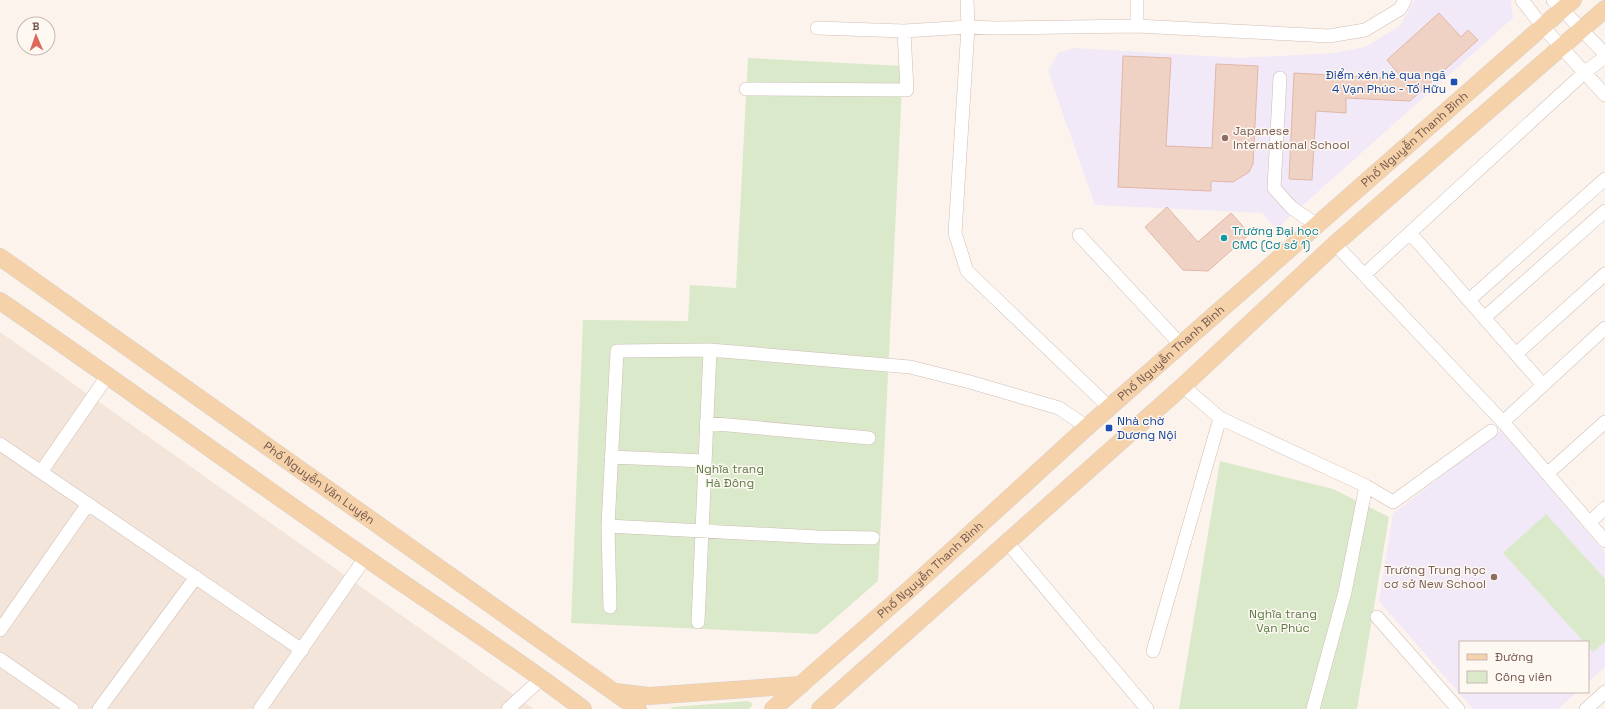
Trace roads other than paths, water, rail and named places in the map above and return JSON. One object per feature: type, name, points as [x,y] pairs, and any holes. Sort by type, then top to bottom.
[{"type":"main road","name":"Phố Nguyễn Thanh Bình","points":[[773,709],[1018,491],[1087,427],[1317,226],[1542,26],[1562,3]]},
{"type":"main road","points":[[820,709],[1183,386],[1335,244],[1605,9]]},
{"type":"main road","name":"Phố Nguyễn Văn Luyện","points":[[0,257],[349,506],[638,709]]},
{"type":"main road","points":[[0,301],[108,375],[365,558],[542,678],[583,709]]},
{"type":"main road","points":[[614,692],[649,696],[749,690],[800,685]]},
{"type":"street","points":[[967,0],[968,27],[955,233],[967,271],[1110,408]]},
{"type":"street","points":[[1137,0],[1137,26]]},
{"type":"street","points":[[817,28],[904,31],[968,27],[1137,26],[1329,36],[1365,30],[1400,9],[1405,0]]},
{"type":"street","points":[[1522,0],[1561,48],[1605,95]]},
{"type":"street","points":[[1562,3],[1582,29],[1605,54]]},
{"type":"street","points":[[746,89],[907,90],[904,31]]},
{"type":"street","points":[[1364,275],[1585,72],[1605,57]]},
{"type":"street","points":[[1280,78],[1274,188],[1292,208],[1317,226]]},
{"type":"street","points":[[1469,300],[1605,179]]},
{"type":"street","points":[[1484,318],[1605,211]]},
{"type":"street","points":[[1410,233],[1543,385]]},
{"type":"street","points":[[1079,235],[1181,345]]},
{"type":"street","points":[[1335,244],[1503,422],[1605,541]]},
{"type":"street","points":[[1516,354],[1605,274]]},
{"type":"street","points":[[1503,422],[1605,328]]},
{"type":"street","points":[[610,607],[608,526],[617,350],[710,350],[910,368],[970,382],[1059,408],[1087,427]]},
{"type":"street","points":[[698,622],[710,350]]},
{"type":"street","points":[[41,472],[108,375]]},
{"type":"street","points":[[1183,386],[1220,418],[1366,486],[1393,502],[1491,430]]},
{"type":"street","points":[[1153,651],[1220,418]]},
{"type":"street","points":[[1547,474],[1605,422]]},
{"type":"street","points":[[706,423],[869,438]]},
{"type":"street","points":[[0,444],[302,650]]},
{"type":"street","points":[[612,457],[705,461]]},
{"type":"street","points":[[1313,709],[1345,592],[1366,486]]},
{"type":"street","points":[[0,630],[88,504]]},
{"type":"street","points":[[1589,523],[1605,508]]},
{"type":"street","points":[[608,526],[817,537],[873,538]]},
{"type":"street","points":[[1007,542],[1147,709]]},
{"type":"street","points":[[260,709],[365,558]]},
{"type":"street","points":[[99,709],[196,577]]},
{"type":"street","points":[[1377,617],[1458,709]]},
{"type":"street","points":[[0,659],[72,709]]},
{"type":"street","points":[[508,709],[542,678]]},
{"type":"street","points":[[1586,709],[1605,692]]},
{"type":"place","name":"Điểm xén hè qua ngã 4 Vạn Phúc - Tố Hữu","points":[[1454,82]]},
{"type":"place","name":"Japanese International School","points":[[1225,138]]},
{"type":"place","name":"Trường Đại học CMC (Cơ sở 1)","points":[[1224,238]]},
{"type":"place","name":"Nhà chờ Dương Nội","points":[[1109,428]]},
{"type":"place","name":"Trường Trung học cơ sở New School","points":[[1494,577]]},
{"type":"park label","name":"Nghĩa trang Hà Đông","points":[[730,476]]},
{"type":"park label","name":"Nghĩa trang Vạn Phúc","points":[[1283,621]]}]
